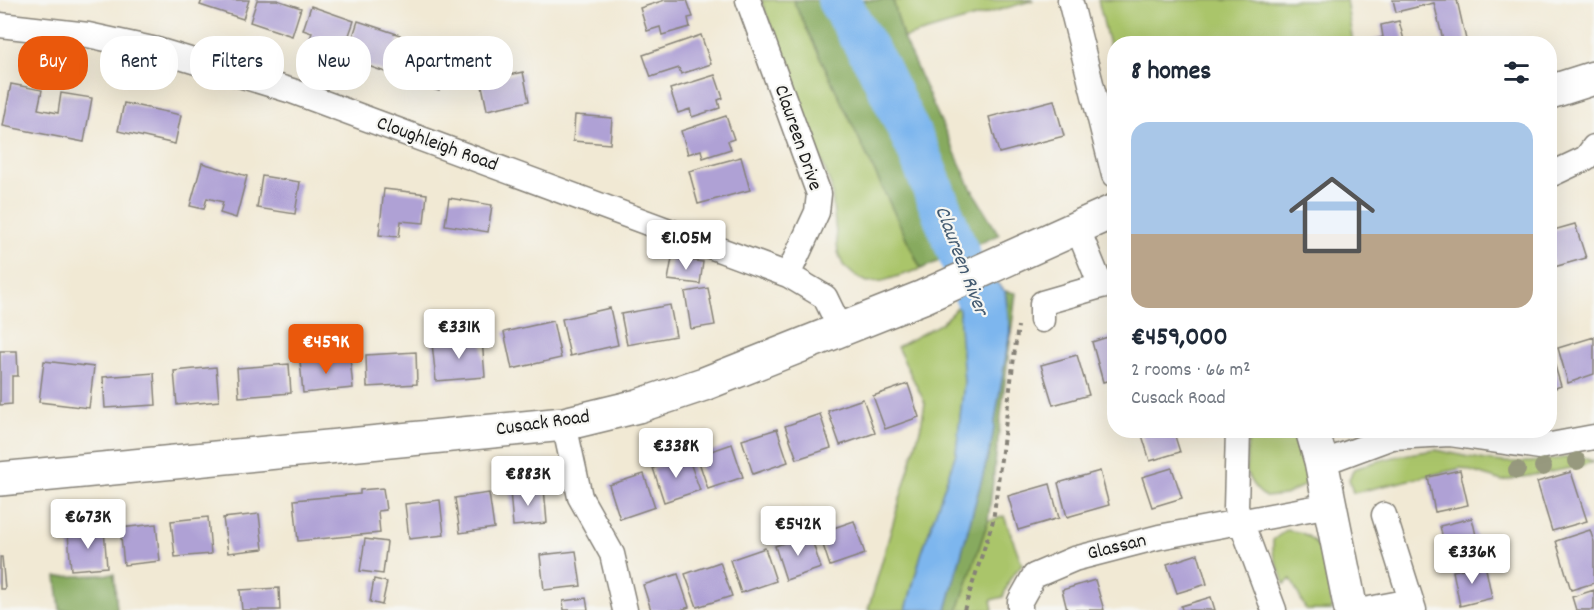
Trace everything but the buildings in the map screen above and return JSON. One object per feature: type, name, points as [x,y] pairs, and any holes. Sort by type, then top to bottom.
[{"type":"main road","points":[[1557,90],[1594,78]]},
{"type":"main road","name":"Cusack Road","points":[[0,478],[564,424],[638,406],[671,395],[841,330],[923,297],[1107,214]]},
{"type":"main road","points":[[1316,446],[1351,610]]},
{"type":"street","name":"Claureen Drive","points":[[748,0],[819,194],[817,212],[788,275]]},
{"type":"street","points":[[1070,0],[1107,147]]},
{"type":"street","name":"Cloughleigh Road","points":[[0,25],[88,35],[157,50],[292,91],[788,275],[825,297],[841,330]]},
{"type":"street","points":[[1557,172],[1586,158],[1594,147]]},
{"type":"street","points":[[1077,227],[1107,283]]},
{"type":"street","points":[[1030,320],[1042,303],[1107,285]]},
{"type":"street","points":[[564,424],[580,497],[612,554],[625,610]]},
{"type":"street","points":[[1478,438],[1540,447],[1594,437]]},
{"type":"street","points":[[1238,438],[1236,508],[1274,610]]},
{"type":"street","points":[[1316,446],[1338,457],[1387,438]]},
{"type":"street","name":"Glassan","points":[[1020,610],[1020,601],[1034,576],[1074,559],[1159,537],[1330,505]]},
{"type":"street","points":[[1364,610],[1413,605],[1384,515]]},
{"type":"path","points":[[964,610],[993,521],[1030,320]]},
{"type":"green space","points":[[761,0],[793,0],[921,269],[883,281],[867,282],[854,275],[843,265],[838,252],[831,186]]},
{"type":"green space","points":[[793,0],[893,0],[903,38],[971,188],[999,235],[921,269]]},
{"type":"green space","points":[[893,0],[1034,0],[903,38]]},
{"type":"green space","points":[[1098,0],[1346,0],[1352,36],[1107,36]]},
{"type":"green space","points":[[1005,291],[1016,293],[988,521],[958,610],[946,610],[991,445],[1010,331]]},
{"type":"green space","points":[[960,304],[964,382],[956,453],[921,555],[906,610],[868,610],[921,426],[925,403],[897,347],[942,323]]},
{"type":"green space","points":[[1248,438],[1296,438],[1307,474],[1305,485],[1285,495],[1265,497],[1251,482],[1246,460]]},
{"type":"green space","points":[[1436,450],[1505,462],[1533,462],[1572,457],[1594,462],[1502,481],[1461,468],[1353,493],[1349,479],[1354,469],[1394,457]]},
{"type":"green space","points":[[1004,516],[1022,564],[1010,579],[1003,597],[991,600],[993,610],[958,610],[988,521]]},
{"type":"green space","points":[[1286,530],[1304,534],[1318,548],[1326,568],[1332,610],[1306,610],[1291,579],[1284,584],[1273,552],[1273,540]]},
{"type":"green space","points":[[114,574],[117,610],[60,610],[56,577]]},
{"type":"water","points":[[954,241],[1005,291],[1010,331],[991,445],[946,610],[906,610],[921,555],[956,453],[964,382]]},
{"type":"waterway","name":"Claureen River","points":[[838,0],[878,67],[917,148],[975,295]]}]
